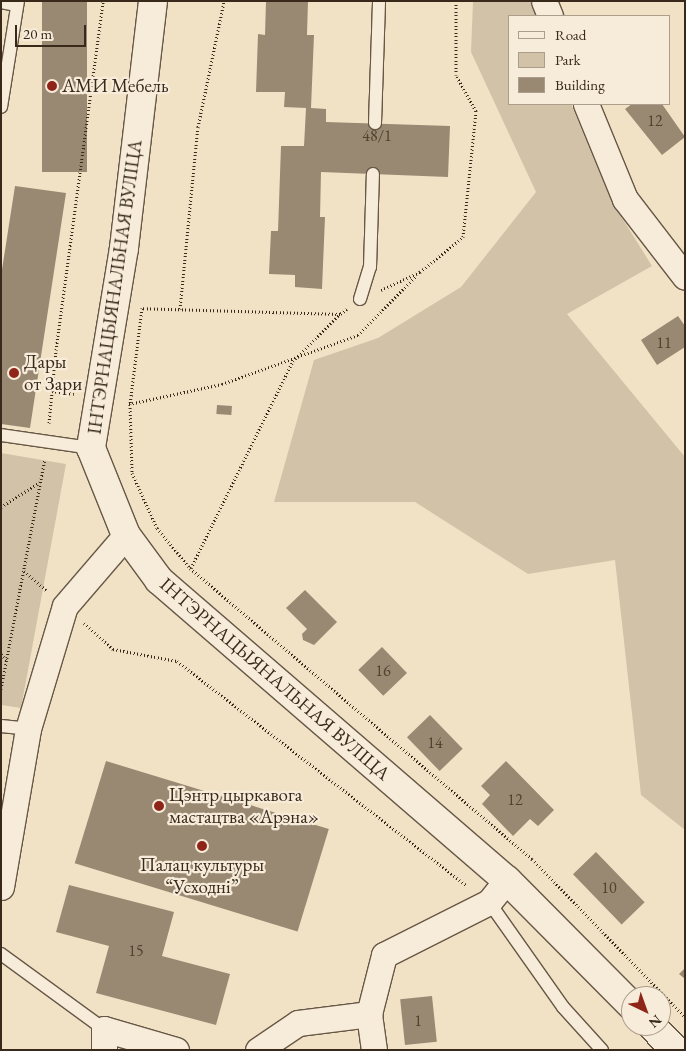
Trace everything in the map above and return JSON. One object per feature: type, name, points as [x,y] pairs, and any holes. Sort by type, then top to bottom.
[{"type":"main road","name":"ІНТЭРНАЦЫЯНАЛЬНАЯ ВУЛІЦА","points":[[153,1],[124,248],[91,448],[126,535],[160,580],[507,880],[621,995]]},
{"type":"main road","points":[[662,1036],[675,1050]]},
{"type":"street","points":[[544,1],[550,15]]},
{"type":"street","points":[[586,105],[625,200],[685,277]]},
{"type":"street","points":[[1,886],[28,729],[65,606],[126,535]]},
{"type":"street","points":[[374,1050],[369,1014],[384,956],[490,902],[507,880]]},
{"type":"street","points":[[258,1050],[298,1023],[369,1014]]},
{"type":"street","points":[[104,1039],[176,1050]]},
{"type":"lane","points":[[375,123],[379,1]]},
{"type":"lane","points":[[1,2],[18,3],[1,107]]},
{"type":"lane","points":[[360,299],[370,267],[373,174]]},
{"type":"lane","points":[[1,435],[91,448]]},
{"type":"lane","points":[[1,726],[28,729]]},
{"type":"lane","points":[[490,902],[563,1007],[602,1050]]},
{"type":"lane","points":[[1,954],[104,1039]]},
{"type":"path","points":[[1,690],[48,442],[56,350],[103,1]]},
{"type":"path","points":[[180,309],[198,127],[224,1]]},
{"type":"path","points":[[130,404],[194,392],[293,361],[358,335],[420,272],[463,237],[476,111],[456,75],[456,1]]},
{"type":"path","points":[[190,568],[293,361],[340,314],[360,299],[420,272]]},
{"type":"path","points":[[340,314],[244,309],[142,308],[130,404],[132,473],[156,528],[190,568],[532,859],[685,1018]]},
{"type":"path","points":[[1,508],[41,481]]},
{"type":"path","points":[[24,571],[113,649],[177,661],[490,902]]},
{"type":"path","points":[[1,654],[7,661]]},
{"type":"green space","points":[[473,1],[529,1],[536,15],[508,15],[508,105],[571,105],[611,200],[652,266],[567,314],[685,457],[685,830],[641,795],[615,560],[528,574],[415,502],[274,502],[314,360],[378,338],[461,287],[536,192],[471,52]]},
{"type":"green space","points":[[1,453],[66,464],[21,708],[1,705]]},
{"type":"building","name":"АМИ Мебель","points":[[42,1],[87,1],[87,172],[42,172]]},
{"type":"building","points":[[266,1],[308,1],[307,35],[314,35],[311,108],[326,109],[326,122],[450,126],[448,177],[321,172],[320,217],[325,217],[322,289],[295,287],[295,275],[269,274],[271,231],[278,231],[281,146],[304,146],[306,108],[284,107],[285,92],[256,92],[258,34],[265,35]]},
{"type":"building","points":[[631,105],[663,105],[685,137],[662,155],[625,109]]},
{"type":"building","points":[[15,186],[66,193],[30,428],[1,424],[1,276]]},
{"type":"building","points":[[678,316],[685,326],[685,347],[657,365],[641,340]]},
{"type":"building","points":[[217,405],[232,406],[231,415],[216,414]]},
{"type":"building","points":[[305,590],[337,622],[314,645],[303,640],[302,634],[307,629],[286,608]]},
{"type":"building","points":[[382,647],[407,673],[383,696],[358,670]]},
{"type":"building","points":[[430,715],[463,749],[440,771],[407,737]]},
{"type":"building","name":"Палац культуры “Усходні”","points":[[106,761],[329,829],[298,931],[75,863]]},
{"type":"building","points":[[506,761],[554,810],[538,826],[530,819],[513,836],[482,804],[490,795],[481,786]]},
{"type":"building","points":[[596,852],[645,902],[622,925],[573,874]]},
{"type":"building","points":[[69,885],[174,912],[162,956],[230,974],[216,1025],[96,993],[109,946],[56,932]]},
{"type":"building","points":[[685,968],[685,979],[679,974]]},
{"type":"building","points":[[432,996],[437,1042],[405,1045],[400,999]]},
{"type":"place","name":"АМИ Мебель","points":[[52,86]]},
{"type":"place","name":"Дары от Зари","points":[[14,373]]},
{"type":"place","name":"Цэнтр цыркавога мастацтва «Арэна»","points":[[159,806]]},
{"type":"place","name":"Палац культуры “Усходні”","points":[[202,846]]}]
